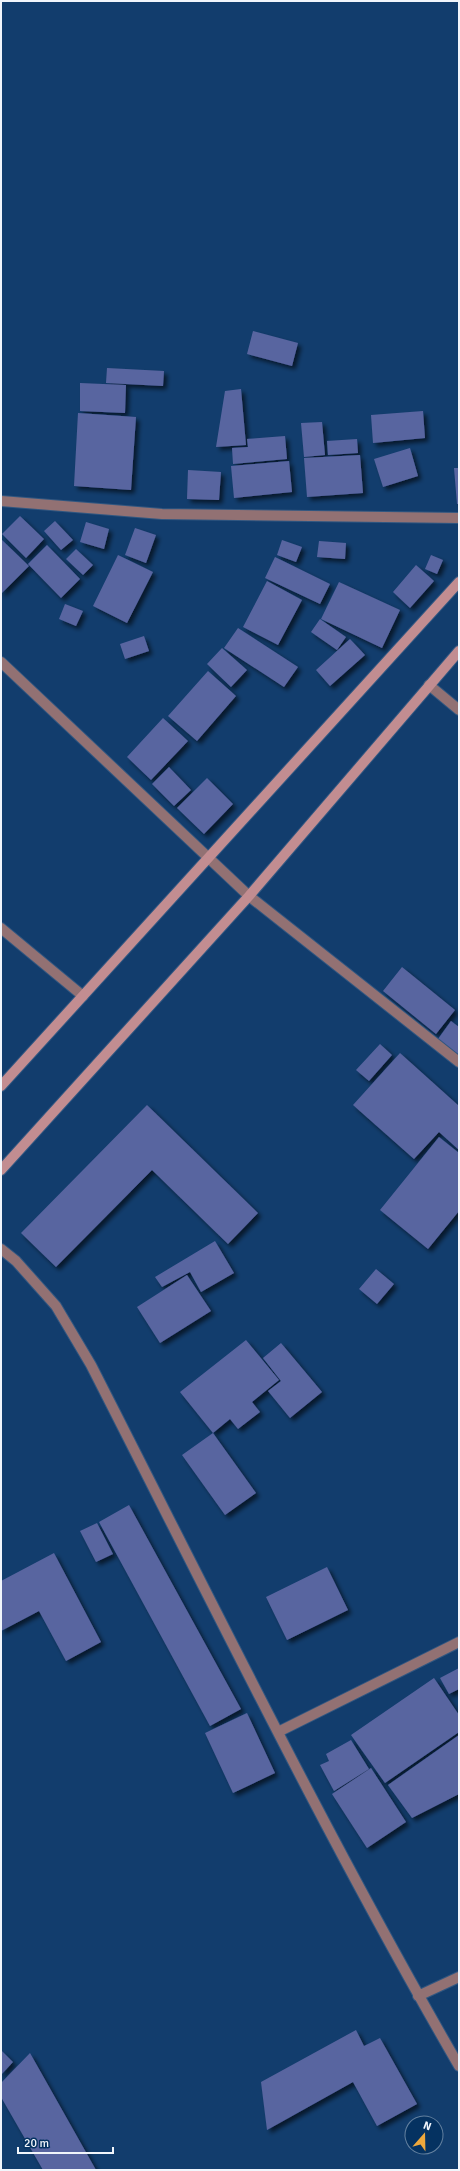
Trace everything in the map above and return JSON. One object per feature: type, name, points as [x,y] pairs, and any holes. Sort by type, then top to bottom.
[{"type":"main road","points":[[1,1086],[459,582]]},
{"type":"main road","points":[[1,1170],[249,896],[459,650]]},
{"type":"street","points":[[1,501],[162,514],[459,518]]},
{"type":"street","points":[[1,662],[249,896],[459,1062]]},
{"type":"street","points":[[430,685],[459,710]]},
{"type":"street","points":[[1,928],[83,996]]},
{"type":"street","points":[[1,1249],[16,1262],[56,1306],[92,1365],[278,1732],[418,1996],[459,2066]]},
{"type":"street","points":[[278,1732],[459,1642]]},
{"type":"street","points":[[418,1996],[459,1977]]},
{"type":"building","points":[[253,331],[298,343],[292,366],[247,354]]},
{"type":"building","points":[[107,368],[164,371],[163,386],[106,383]]},
{"type":"building","points":[[80,383],[126,385],[125,413],[80,411]]},
{"type":"building","points":[[241,389],[246,445],[216,447],[225,391]]},
{"type":"building","points":[[423,411],[425,438],[373,443],[371,415]]},
{"type":"building","points":[[78,413],[136,417],[131,490],[74,486]]},
{"type":"building","points":[[322,422],[325,455],[304,457],[301,423]]},
{"type":"building","points":[[285,436],[287,459],[233,464],[232,448],[248,447],[247,439]]},
{"type":"building","points":[[357,439],[358,453],[328,455],[327,441]]},
{"type":"building","points":[[410,448],[418,476],[383,487],[374,459]]},
{"type":"building","points":[[360,455],[363,493],[307,497],[304,458]]},
{"type":"building","points":[[289,461],[292,492],[234,498],[231,466]]},
{"type":"building","points":[[454,468],[459,468],[459,504],[457,504]]},
{"type":"building","points":[[188,470],[221,472],[219,500],[187,499]]},
{"type":"building","points":[[20,516],[44,539],[26,558],[2,534]]},
{"type":"building","points":[[55,521],[73,540],[61,550],[44,531]]},
{"type":"building","points":[[86,522],[109,529],[104,549],[80,542]]},
{"type":"building","points":[[135,528],[156,535],[146,563],[125,555]]},
{"type":"building","points":[[1,539],[29,566],[1,594]]},
{"type":"building","points":[[282,540],[302,547],[296,562],[277,555]]},
{"type":"building","points":[[319,541],[346,543],[345,559],[317,557]]},
{"type":"building","points":[[47,545],[80,579],[61,598],[28,564]]},
{"type":"building","points":[[76,549],[93,565],[83,575],[66,559]]},
{"type":"building","points":[[118,555],[153,572],[127,623],[93,606]]},
{"type":"building","points":[[431,555],[443,560],[437,574],[425,569]]},
{"type":"building","points":[[275,557],[330,584],[320,604],[265,578]]},
{"type":"building","points":[[416,565],[434,581],[410,608],[393,592]]},
{"type":"building","points":[[267,581],[302,600],[278,645],[243,627]]},
{"type":"building","points":[[339,582],[400,610],[382,648],[321,619]]},
{"type":"building","points":[[65,604],[83,611],[76,626],[59,619]]},
{"type":"building","points":[[320,619],[346,637],[337,650],[311,632]]},
{"type":"building","points":[[238,628],[298,667],[284,687],[224,648]]},
{"type":"building","points":[[144,636],[149,651],[125,659],[120,644]]},
{"type":"building","points":[[350,639],[365,655],[330,686],[316,670]]},
{"type":"building","points":[[222,648],[247,670],[231,687],[207,664]]},
{"type":"building","points":[[208,671],[236,696],[197,741],[168,716]]},
{"type":"building","points":[[163,718],[188,741],[151,780],[127,757]]},
{"type":"building","points":[[169,767],[191,790],[174,806],[152,784]]},
{"type":"building","points":[[207,778],[233,804],[204,834],[177,808]]},
{"type":"building","points":[[402,967],[455,1010],[436,1034],[383,991]]},
{"type":"building","points":[[451,1021],[459,1027],[459,1055],[438,1039]]},
{"type":"building","points":[[380,1044],[392,1055],[369,1081],[356,1070]]},
{"type":"building","points":[[400,1053],[459,1106],[459,1150],[439,1132],[414,1159],[353,1105]]},
{"type":"building","points":[[147,1105],[258,1213],[228,1244],[152,1170],[56,1267],[21,1233]]},
{"type":"building","points":[[439,1137],[459,1153],[459,1211],[428,1249],[380,1210]]},
{"type":"building","points":[[215,1241],[234,1273],[201,1292],[190,1272],[162,1287],[155,1277]]},
{"type":"building","points":[[376,1269],[394,1284],[377,1304],[359,1289]]},
{"type":"building","points":[[187,1275],[211,1311],[160,1343],[137,1307]]},
{"type":"building","points":[[246,1340],[279,1380],[252,1402],[260,1412],[238,1429],[230,1419],[213,1433],[180,1392]]},
{"type":"building","points":[[281,1343],[322,1392],[290,1418],[268,1391],[281,1381],[263,1358]]},
{"type":"building","points":[[213,1433],[256,1493],[225,1515],[182,1455]]},
{"type":"building","points":[[129,1505],[241,1709],[210,1726],[99,1522]]},
{"type":"building","points":[[97,1523],[113,1554],[96,1562],[80,1531]]},
{"type":"building","points":[[54,1553],[101,1642],[66,1661],[39,1611],[1,1631],[1,1581]]},
{"type":"building","points":[[327,1567],[348,1610],[287,1640],[266,1597]]},
{"type":"building","points":[[459,1668],[459,1689],[449,1694],[440,1678]]},
{"type":"building","points":[[434,1678],[459,1715],[459,1732],[385,1783],[351,1735]]},
{"type":"building","points":[[247,1713],[275,1773],[233,1793],[205,1733]]},
{"type":"building","points":[[459,1735],[459,1794],[412,1818],[388,1785]]},
{"type":"building","points":[[351,1740],[369,1769],[334,1791],[320,1765],[329,1761],[326,1754]]},
{"type":"building","points":[[371,1768],[406,1822],[367,1848],[332,1794]]},
{"type":"building","points":[[356,2030],[364,2046],[380,2038],[417,2104],[377,2126],[353,2082],[267,2130],[261,2082]]},
{"type":"building","points":[[1,2050],[13,2062],[1,2075]]},
{"type":"building","points":[[30,2053],[96,2170],[43,2170],[1,2097],[1,2083]]}]
